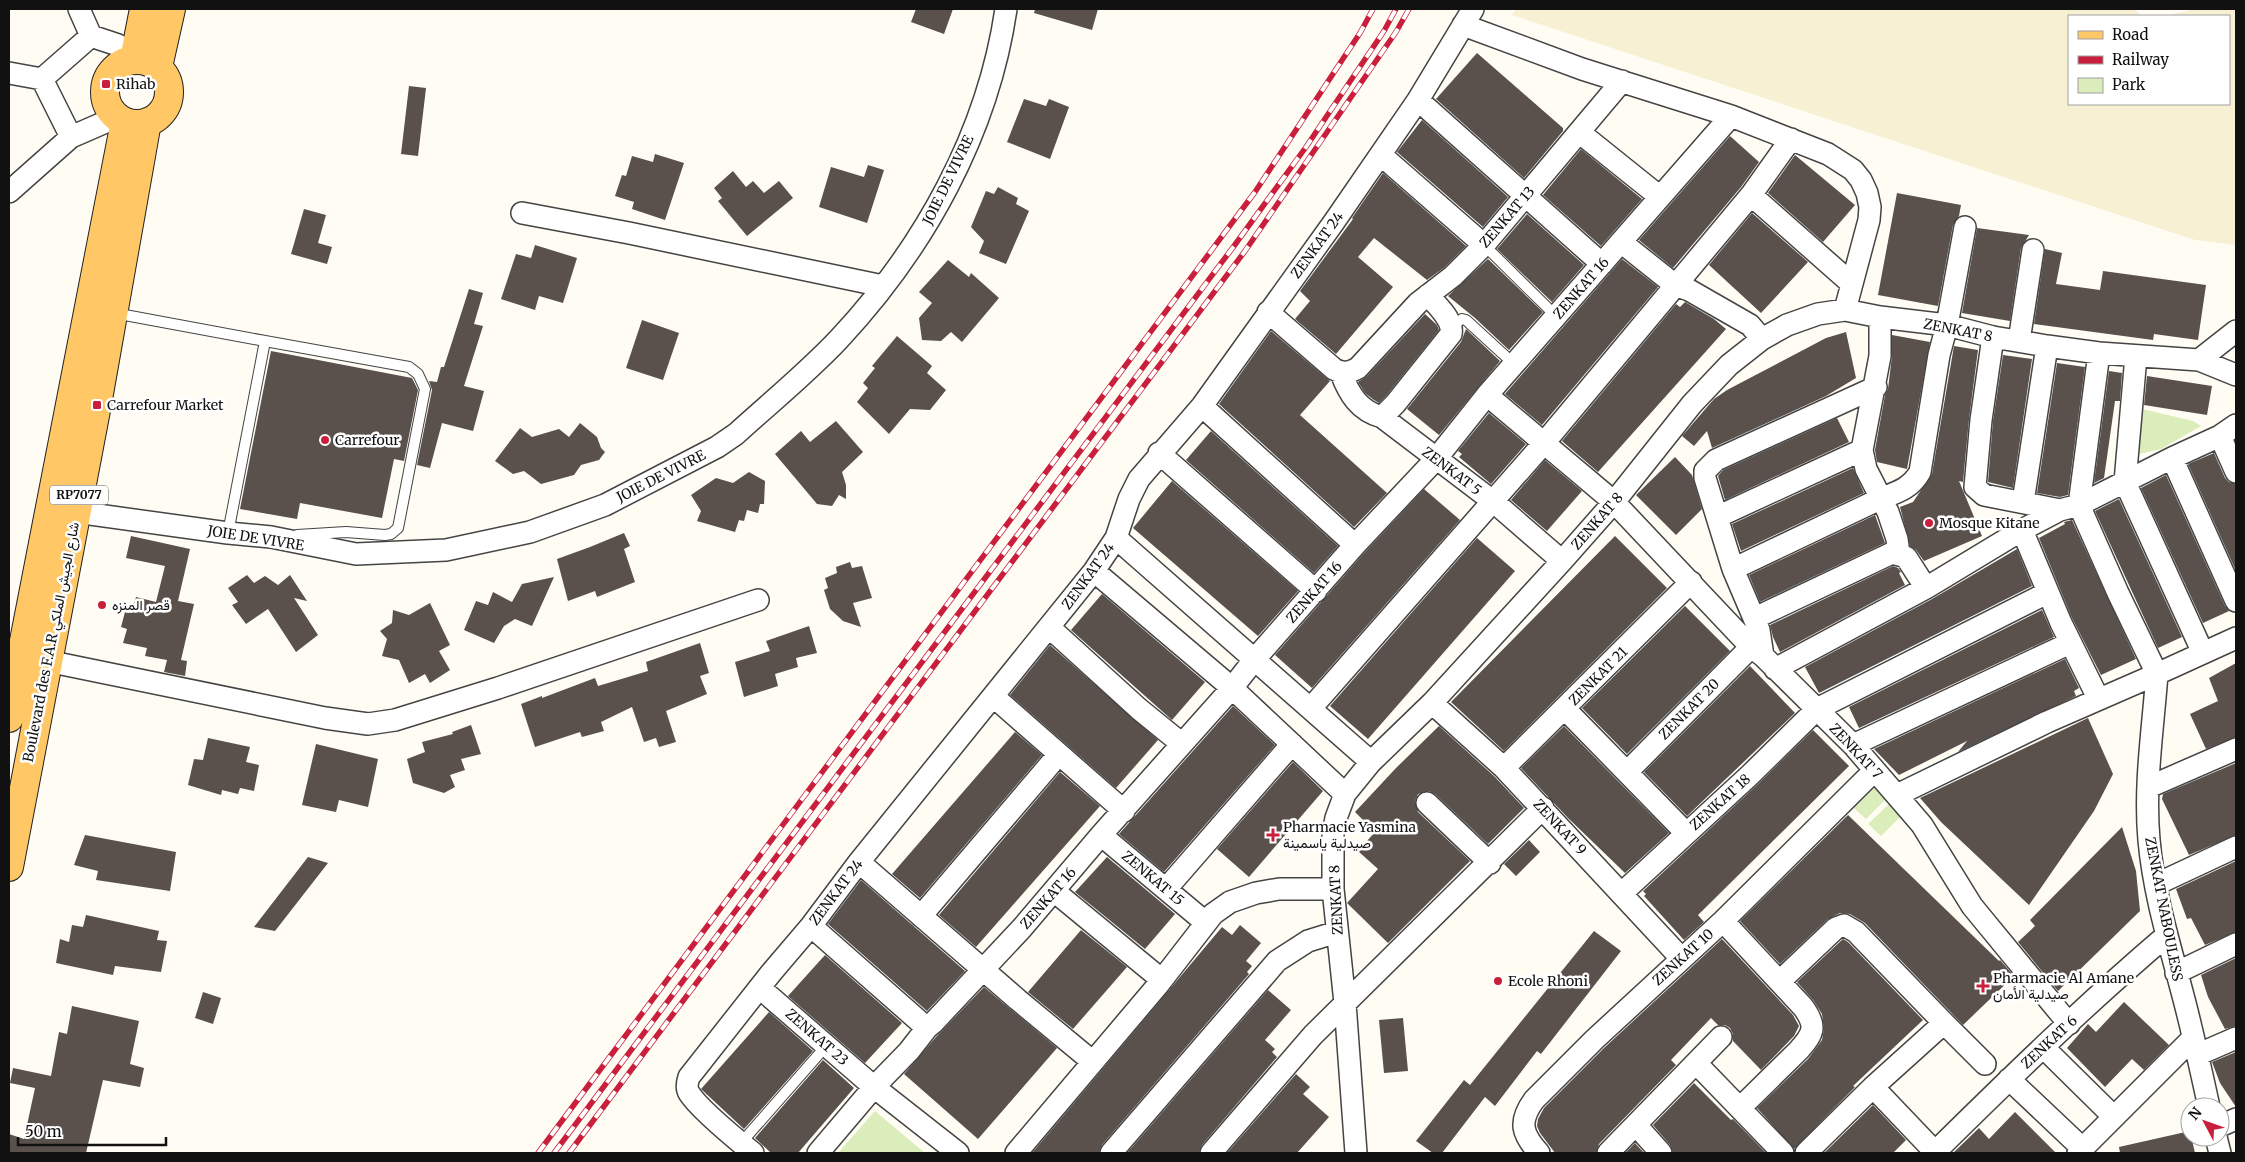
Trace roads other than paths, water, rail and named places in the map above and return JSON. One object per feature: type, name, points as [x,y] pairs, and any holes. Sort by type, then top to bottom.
[{"type":"main road","points":[[135,58],[144,9]]},
{"type":"main road","points":[[135,58],[164,75],[169,93],[163,111],[123,122],[107,102],[106,84],[116,68],[135,58],[171,9]]},
{"type":"main road","name":"Boulevard des F.A.R شارع الجيش الملكي","points":[[9,867],[113,313],[123,122]]},
{"type":"main road","name":"Boulevard des F.A.R شارع الجيش الملكي","points":[[9,718],[123,122]]},
{"type":"street","points":[[79,9],[91,36],[135,58]]},
{"type":"street","name":"JOIE DE VIVRE","points":[[76,512],[228,533],[271,537],[356,554],[446,550],[530,532],[605,505],[717,447],[736,434],[839,339],[910,252],[941,200],[958,165],[988,85],[1006,9]]},
{"type":"street","points":[[1468,17],[1582,69],[1731,116],[1828,154],[1853,170],[1867,193],[1870,207],[1869,220],[1845,310]]},
{"type":"street","name":"ZENKAT 24","points":[[746,1150],[689,1092],[687,1082],[696,1066],[811,926],[859,862],[1050,628],[1094,571],[1116,538],[1135,486],[1159,453],[1202,406],[1381,155],[1418,100],[1468,17]]},
{"type":"street","points":[[42,79],[91,36]]},
{"type":"street","points":[[9,72],[42,79]]},
{"type":"street","points":[[42,79],[71,136]]},
{"type":"street","name":"ZENKAT 13","points":[[1341,373],[1350,372],[1358,368],[1418,303],[1453,276],[1484,245],[1622,81]]},
{"type":"street","points":[[1418,100],[1602,264]]},
{"type":"street","name":"ZENKAT 16","points":[[818,1153],[874,1087],[909,1051],[927,1028],[984,970],[1054,892],[1101,835],[1232,688],[1254,660],[1355,545],[1436,459],[1487,395],[1731,116]]},
{"type":"street","points":[[9,192],[71,136],[123,122]]},
{"type":"street","points":[[1579,132],[1660,197]]},
{"type":"street","points":[[1311,708],[1544,443],[1751,195],[1791,139]]},
{"type":"street","points":[[1381,155],[1484,245]]},
{"type":"street","points":[[1751,195],[1852,284]]},
{"type":"street","points":[[522,213],[629,233],[882,286]]},
{"type":"street","points":[[1733,569],[1912,485],[1920,472],[1939,355],[1947,325],[1965,228]]},
{"type":"street","points":[[1621,242],[1675,285],[1689,290],[1750,325],[1762,339]]},
{"type":"street","points":[[2019,341],[2033,250]]},
{"type":"street","points":[[1382,417],[1396,404],[1450,337],[1452,326],[1428,295]]},
{"type":"street","name":"ZENKAT 8","points":[[1356,1153],[1345,1003],[1333,889],[1333,834],[1345,794],[1371,762],[1432,702],[1562,561],[1614,502],[1708,386],[1742,354],[1762,339],[1787,325],[1818,314],[1845,310],[1880,318],[1947,325],[1993,337],[2047,346],[2099,353],[2199,360],[2236,375]]},
{"type":"street","points":[[1268,312],[1324,361],[1341,373]]},
{"type":"street","points":[[1880,318],[1881,338],[1876,387],[1865,428],[1862,450],[1869,476],[1882,498],[1893,526],[1899,554]]},
{"type":"street","points":[[2199,360],[2236,331]]},
{"type":"street","points":[[1993,337],[1974,485],[1976,491],[1984,495],[2069,508]]},
{"type":"street","points":[[2023,502],[2047,346]]},
{"type":"street","points":[[2099,353],[2069,508],[2157,674]]},
{"type":"street","points":[[2136,356],[2125,482],[2203,653]]},
{"type":"street","name":"ZENKAT 5","points":[[1341,373],[1352,396],[1368,411],[1382,417],[1494,502],[1562,561]]},
{"type":"street","points":[[1763,657],[1762,643],[1755,618],[1733,569],[1705,478],[1705,471],[1716,460],[1876,387]]},
{"type":"street","name":"ZENKAT 7","points":[[1487,395],[1614,502],[1763,657],[1853,746],[1922,825],[1972,906],[2069,1024]]},
{"type":"street","points":[[1202,406],[1355,545]]},
{"type":"street","points":[[2228,430],[2236,472]]},
{"type":"street","name":"ZENKAT 20","points":[[1627,772],[1763,657],[1926,588],[2022,530],[2125,482],[2228,430]]},
{"type":"street","points":[[1718,517],[1862,450]]},
{"type":"street","points":[[1159,453],[1316,591]]},
{"type":"street","points":[[2172,458],[2236,601]]},
{"type":"street","points":[[2022,530],[2047,593],[2098,698]]},
{"type":"street","points":[[1116,538],[1371,762]]},
{"type":"street","points":[[1755,618],[1892,553],[1906,557],[1926,588]]},
{"type":"street","points":[[1094,571],[1232,688],[1345,794]]},
{"type":"street","name":"ZENKAT 21","points":[[1504,768],[1691,582]]},
{"type":"street","name":"ZENKAT 18","points":[[1622,893],[1750,775],[1817,709],[2047,593]]},
{"type":"street","points":[[47,660],[325,718],[359,724],[381,724],[498,688],[758,600]]},
{"type":"street","points":[[1050,628],[1139,709],[1182,744]]},
{"type":"street","points":[[1897,795],[2098,698],[2157,674],[2236,638]]},
{"type":"street","points":[[1853,746],[2070,643]]},
{"type":"street","name":"ZENKAT NABOULESS","points":[[2157,674],[2149,787],[2149,841],[2167,935],[2207,1097]]},
{"type":"street","points":[[993,696],[1124,811]]},
{"type":"street","name":"ZENKAT 9","points":[[1432,702],[1504,768],[1543,808],[1681,958]]},
{"type":"street","points":[[1565,709],[1686,833]]},
{"type":"street","points":[[1166,889],[1292,744]]},
{"type":"street","points":[[2149,787],[2236,749]]},
{"type":"street","points":[[921,916],[1059,754]]},
{"type":"street","name":"ZENKAT 10","points":[[1539,1153],[1527,1139],[1524,1130],[1524,1120],[1527,1111],[1595,1040],[1723,921],[1874,770]]},
{"type":"street","points":[[1426,803],[1490,863]]},
{"type":"street","points":[[1210,1153],[1295,1054],[1490,863],[1543,808]]},
{"type":"street","name":"ZENKAT 15","points":[[1101,835],[1205,922]]},
{"type":"street","points":[[2157,884],[2236,847]]},
{"type":"street","points":[[859,862],[1093,1062]]},
{"type":"street","points":[[1016,1153],[1162,980],[1205,922],[1230,902],[1256,893],[1279,889],[1333,889]]},
{"type":"street","points":[[1054,892],[1162,980]]},
{"type":"street","points":[[1723,921],[1780,981],[1810,1017],[1812,1034],[1788,1062],[1740,1108]]},
{"type":"street","points":[[1780,981],[1836,928],[1844,925],[1856,932],[1985,1064]]},
{"type":"street","points":[[811,926],[927,1028]]},
{"type":"street","points":[[1111,1153],[1277,961],[1308,941],[1337,932]]},
{"type":"street","name":"ZENKAT 6","points":[[1935,1153],[2009,1079],[2167,935]]},
{"type":"street","points":[[2176,973],[2236,944]]},
{"type":"street","name":"ZENKAT 23","points":[[760,988],[874,1087],[958,1153]]},
{"type":"street","points":[[1806,1153],[1873,1087],[1944,1023]]},
{"type":"street","points":[[1608,1153],[1721,1037]]},
{"type":"street","points":[[2009,1079],[2081,1151],[2113,1116],[2195,1047],[2236,1038]]},
{"type":"street","points":[[2044,1048],[2113,1116]]},
{"type":"street","points":[[1696,1063],[1783,1153]]},
{"type":"street","points":[[1873,1087],[1935,1153]]},
{"type":"street","points":[[1636,1125],[1661,1153]]},
{"type":"lane","points":[[1484,245],[1556,316]]},
{"type":"lane","points":[[113,313],[408,367],[418,374],[426,390],[400,523],[396,531],[385,535],[346,532],[271,537]]},
{"type":"lane","points":[[1452,326],[1462,319],[1466,320],[1514,364]]},
{"type":"lane","points":[[228,533],[265,341]]},
{"type":"lane","points":[[746,1150],[826,1045]]},
{"type":"railway","points":[[538,1153],[1255,192],[1360,33],[1373,9]]},
{"type":"railway","points":[[554,1153],[1234,246],[1306,147],[1384,31],[1396,9]]},
{"type":"railway","points":[[569,1153],[1245,251],[1396,32],[1409,9]]},
{"type":"place","name":"Rihab","points":[[106,84]]},
{"type":"place","name":"Carrefour Market","points":[[97,405]]},
{"type":"place","name":"Carrefour","points":[[325,440]]},
{"type":"place","name":"Mosque Kitane","points":[[1929,523]]},
{"type":"place","name":"قصر المنزه","points":[[102,605]]},
{"type":"place","name":"Pharmacie Yasmina صيدلية ياسمينة","points":[[1273,835]]},
{"type":"place","name":"Ecole Rhoni","points":[[1498,981]]},
{"type":"place","name":"Pharmacie Al Amane صيدلية الأمان","points":[[1983,986]]}]
